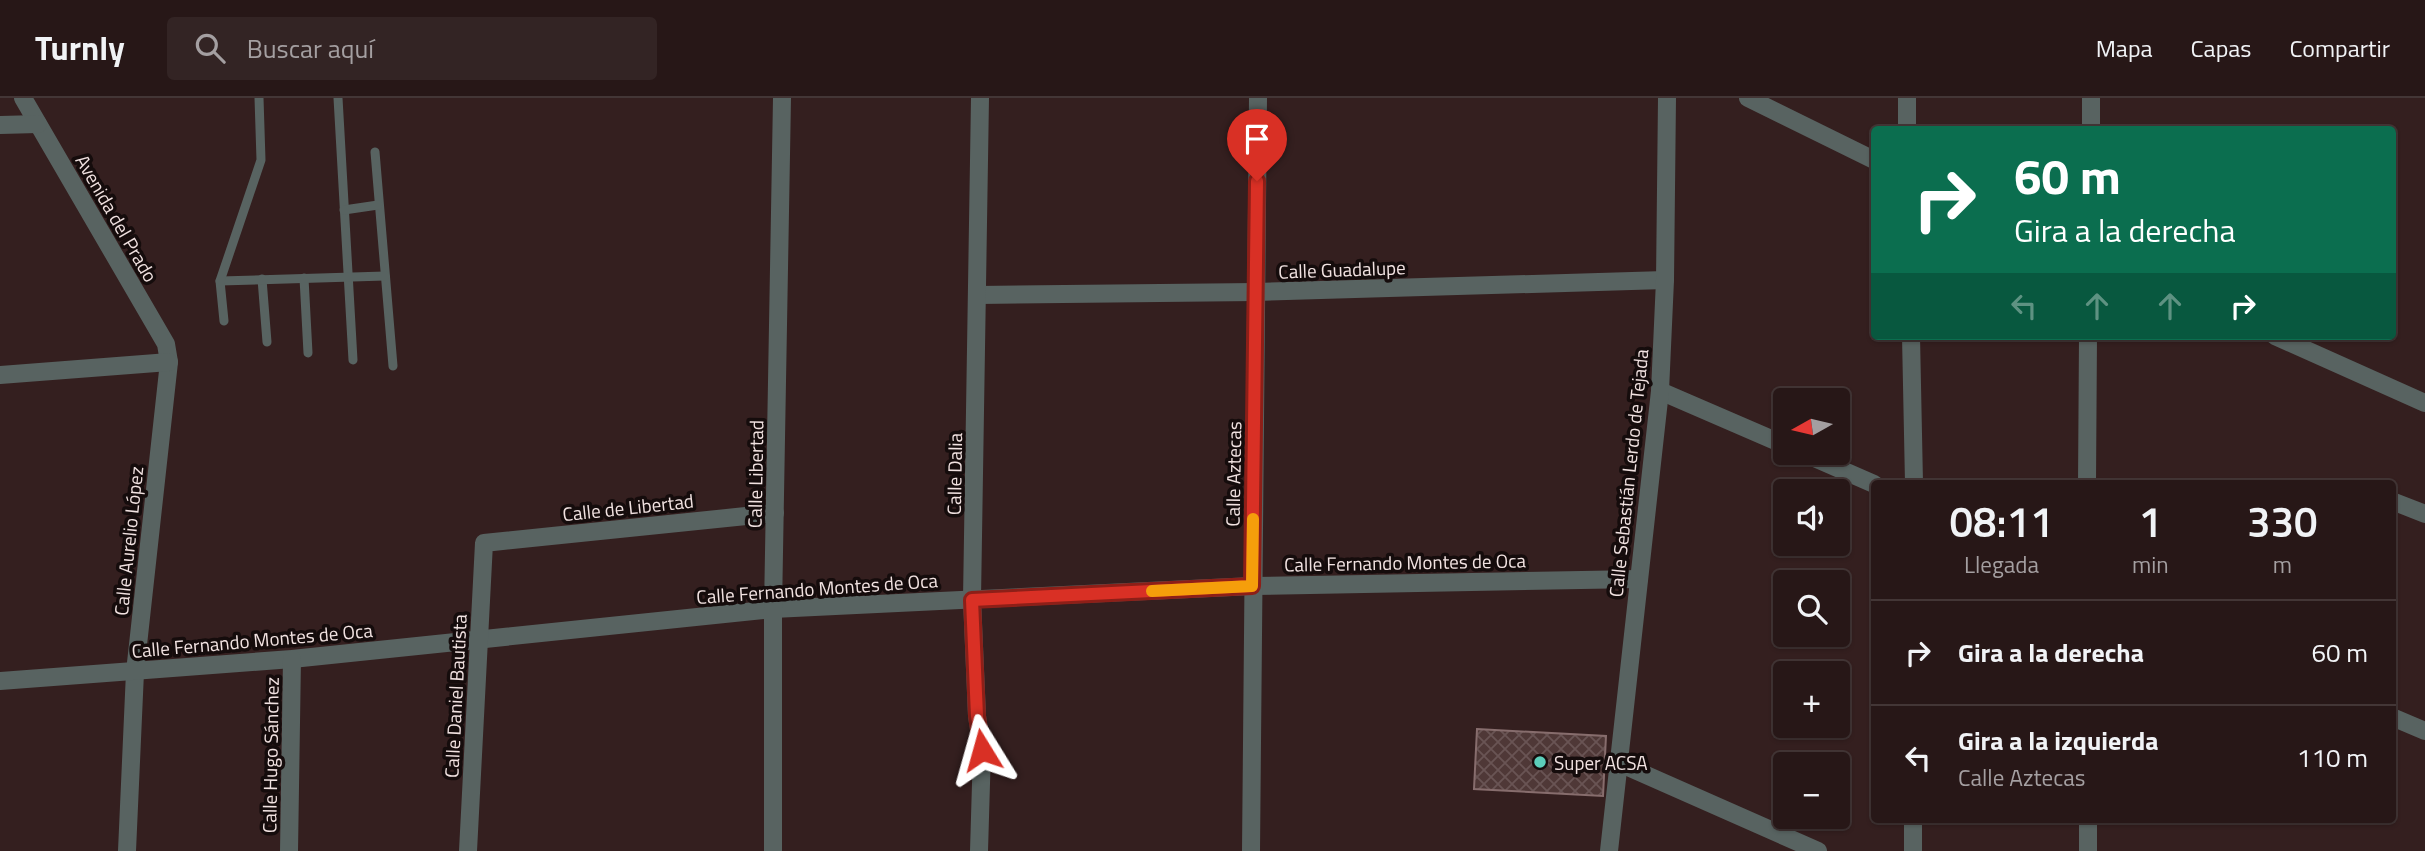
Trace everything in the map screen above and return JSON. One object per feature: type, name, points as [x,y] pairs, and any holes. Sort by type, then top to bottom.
[{"type":"street","name":"Avenida del Prado","points":[[23,98],[166,344],[169,362]]},
{"type":"street","name":"Calle Libertad","points":[[773,851],[773,610],[782,98]]},
{"type":"street","name":"Calle Dalia","points":[[979,851],[982,750],[977,716],[972,600],[980,98]]},
{"type":"street","name":"Calle Aztecas","points":[[1251,851],[1258,98]]},
{"type":"street","name":"Calle Sebastián Lerdo de Tejada","points":[[1609,851],[1660,391],[1665,280],[1667,98]]},
{"type":"street","points":[[1748,98],[1871,159]]},
{"type":"street","points":[[1907,98],[1907,126]]},
{"type":"street","points":[[2091,98],[2091,126]]},
{"type":"street","points":[[0,125],[38,124]]},
{"type":"street","name":"Calle Guadalupe","points":[[978,295],[1256,292],[1665,280]]},
{"type":"street","points":[[1911,340],[1914,480]]},
{"type":"street","points":[[2087,480],[2088,340]]},
{"type":"street","points":[[2284,340],[2425,403]]},
{"type":"street","points":[[0,375],[169,362]]},
{"type":"street","name":"Calle Aurelio López","points":[[127,851],[135,671],[169,362]]},
{"type":"street","points":[[1660,391],[1773,440]]},
{"type":"street","points":[[1833,466],[1871,483]]},
{"type":"street","points":[[2396,503],[2425,514]]},
{"type":"street","name":"Calle de Libertad","points":[[484,543],[775,513]]},
{"type":"street","name":"Calle Daniel Bautista","points":[[468,851],[484,543]]},
{"type":"street","name":"Calle Fernando Montes de Oca","points":[[0,681],[292,659],[773,610],[1252,586],[1639,579]]},
{"type":"street","name":"Calle Hugo Sánchez","points":[[289,851],[292,659]]},
{"type":"street","points":[[2396,718],[2425,731]]},
{"type":"street","points":[[1619,763],[1818,851]]},
{"type":"street","points":[[1913,823],[1913,851]]},
{"type":"street","points":[[2088,823],[2088,851]]},
{"type":"lane","points":[[224,321],[220,281],[261,160],[259,98]]},
{"type":"lane","points":[[338,98],[353,360]]},
{"type":"lane","points":[[375,152],[393,366]]},
{"type":"lane","points":[[344,210],[378,205]]},
{"type":"lane","points":[[220,281],[385,276]]},
{"type":"lane","points":[[304,278],[308,353]]},
{"type":"lane","points":[[262,279],[267,342]]},
{"type":"building","name":"Super ACSA","points":[[1477,729],[1606,736],[1603,796],[1474,789]]},
{"type":"slow traffic","points":[[1152,591],[1252,586],[1253,519]]},
{"type":"place","name":"Super ACSA","points":[[1540,762]]},
{"type":"route","points":[[982,750],[977,716],[972,600],[1252,586],[1257,181]]}]
